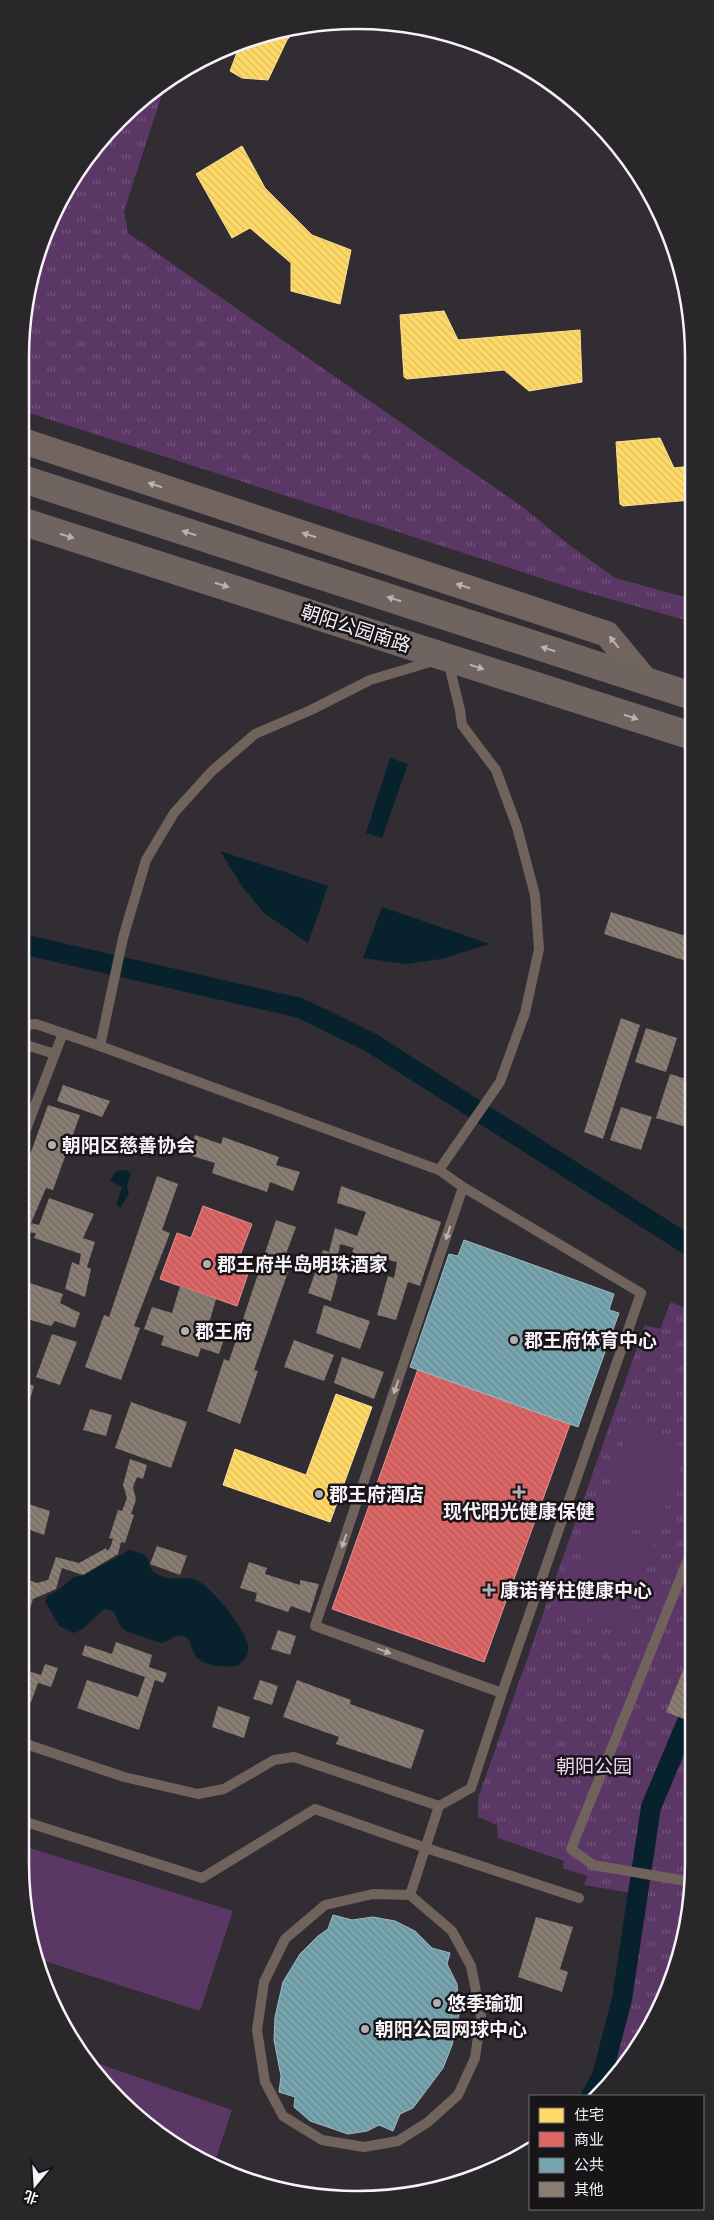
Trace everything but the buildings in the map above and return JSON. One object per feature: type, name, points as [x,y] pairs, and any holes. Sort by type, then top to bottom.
[{"type":"main road","name":"朝阳公园南路","points":[[29,481],[685,694]]},
{"type":"main road","name":"朝阳公园南路","points":[[29,524],[685,734]]},
{"type":"street","points":[[29,443],[607,634],[645,680]]},
{"type":"lane","points":[[100,1046],[123,938],[146,860],[174,813],[211,772],[255,734],[311,710],[370,680],[447,657],[462,725],[496,770],[517,827],[535,895],[539,949],[525,1013],[500,1082],[464,1137],[439,1170]]},
{"type":"lane","points":[[29,1025],[36,1024],[100,1046],[439,1170],[463,1187],[641,1293],[502,1693],[471,1788],[439,1806],[410,1895]]},
{"type":"lane","points":[[29,1121],[63,1033]]},
{"type":"lane","points":[[29,1046],[55,1054]]},
{"type":"lane","points":[[463,1187],[316,1626],[502,1693]]},
{"type":"lane","points":[[685,1567],[571,1849],[593,1865],[685,1881]]},
{"type":"lane","points":[[29,1745],[124,1777],[198,1794],[224,1789],[274,1760],[294,1756],[439,1806]]},
{"type":"lane","points":[[29,1823],[202,1878],[315,1809],[426,1848],[580,1898]]},
{"type":"lane","points":[[373,1894],[410,1895],[452,1931],[471,1966],[481,2016],[475,2058],[458,2095],[428,2122],[398,2141],[364,2147],[322,2140],[283,2116],[265,2082],[257,2030],[264,1982],[285,1939],[325,1905],[373,1894]]},
{"type":"green space","points":[[162,93],[124,211],[128,233],[524,508],[572,547],[615,578],[685,597],[685,620],[575,589],[29,413],[29,336],[35,293],[46,251],[63,212],[84,175],[110,141],[141,110]]},
{"type":"green space","name":"朝阳公园","points":[[671,1302],[685,1308],[685,1884],[674,1948],[660,1989],[630,2045],[594,2089],[602,2074],[617,2024],[638,1894],[584,1885],[587,1876],[563,1868],[564,1861],[498,1838],[497,1825],[478,1817],[478,1798],[645,1325],[660,1329]]},
{"type":"green space","points":[[629,1427],[685,1447],[685,1456],[655,1536],[598,1516]]},
{"type":"green space","points":[[596,1519],[655,1542],[623,1631],[563,1609]]},
{"type":"green space","points":[[30,1848],[233,1911],[200,2011],[44,1961],[35,1927],[29,1884]]},
{"type":"green space","points":[[97,2063],[232,2110],[216,2159],[193,2147],[157,2123],[125,2095]]},
{"type":"water","points":[[390,758],[408,764],[382,838],[366,833]]},
{"type":"water","points":[[220,851],[328,886],[308,943],[264,913],[242,886]]},
{"type":"water","points":[[382,907],[490,944],[441,959],[406,964],[363,958]]},
{"type":"water","points":[[126,1170],[131,1173],[127,1185],[129,1193],[120,1208],[116,1204],[122,1187],[110,1180],[116,1171]]},
{"type":"water","points":[[130,1550],[144,1555],[150,1567],[157,1574],[168,1578],[189,1578],[198,1581],[220,1600],[235,1619],[248,1645],[248,1654],[239,1665],[222,1666],[203,1662],[198,1659],[189,1641],[183,1636],[177,1636],[161,1643],[128,1632],[121,1627],[114,1612],[106,1609],[74,1633],[59,1626],[45,1601],[47,1596],[57,1591],[74,1577],[84,1575]]},
{"type":"waterway","points":[[29,946],[300,1008],[370,1042],[685,1243]]},
{"type":"waterway","points":[[595,2088],[602,2076],[622,1999],[651,1807],[685,1726]]},
{"type":"place","name":"朝阳区慈善协会","points":[[52,1145]]},
{"type":"place","name":"郡王府半岛明珠酒家","points":[[207,1264]]},
{"type":"place","name":"郡王府","points":[[185,1331]]},
{"type":"place","name":"郡王府体育中心","points":[[514,1340]]},
{"type":"place","name":"现代阳光健康保健","points":[[519,1492]]},
{"type":"place","name":"郡王府酒店","points":[[319,1494]]},
{"type":"place","name":"康诺脊柱健康中心","points":[[489,1590]]},
{"type":"place","name":"悠季瑜珈","points":[[437,2003]]},
{"type":"place","name":"朝阳公园网球中心","points":[[365,2029]]}]
